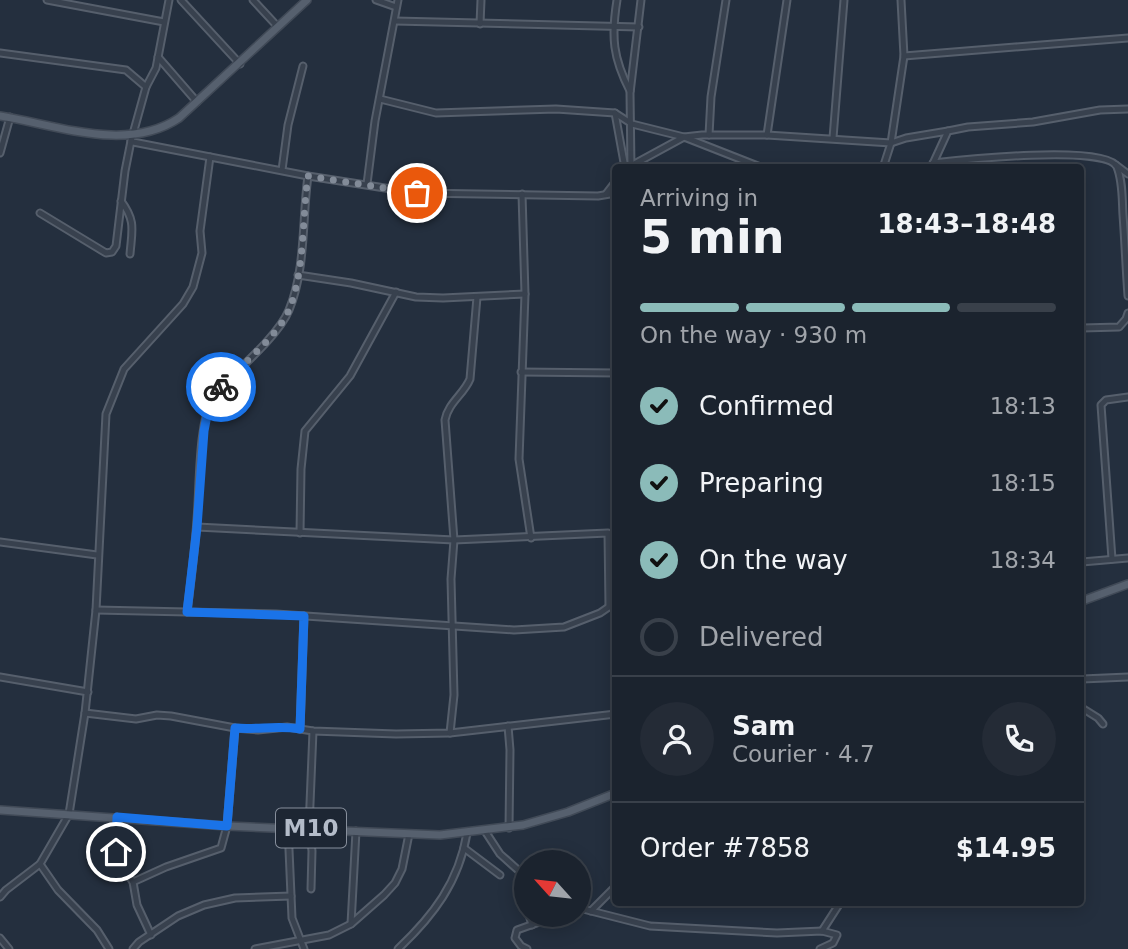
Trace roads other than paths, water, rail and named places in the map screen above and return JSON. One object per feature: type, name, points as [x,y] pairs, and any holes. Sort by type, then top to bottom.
[{"type":"main road","points":[[0,116],[131,139],[166,127],[240,64],[307,0]]},
{"type":"main road","points":[[1084,600],[1128,584]]},
{"type":"main road","name":"M10","points":[[0,810],[227,826],[409,834],[509,828],[568,812],[612,795]]},
{"type":"street","points":[[47,0],[164,22]]},
{"type":"street","points":[[40,213],[108,254],[116,246],[131,139],[146,86],[158,57],[169,0]]},
{"type":"street","points":[[181,0],[240,64]]},
{"type":"street","points":[[253,0],[278,27]]},
{"type":"street","points":[[367,184],[397,3],[376,0]]},
{"type":"street","points":[[480,24],[481,0]]},
{"type":"street","points":[[617,0],[612,26],[613,48],[630,93]]},
{"type":"street","points":[[629,164],[632,124],[630,93],[641,0]]},
{"type":"street","points":[[709,135],[711,97],[726,0]]},
{"type":"street","points":[[767,135],[787,0]]},
{"type":"street","points":[[832,138],[844,0]]},
{"type":"street","points":[[884,164],[891,143],[904,57],[901,0]]},
{"type":"street","points":[[395,21],[639,27]]},
{"type":"street","points":[[904,57],[1128,38]]},
{"type":"street","points":[[0,53],[126,70],[146,86]]},
{"type":"street","points":[[158,57],[197,102]]},
{"type":"street","points":[[282,170],[288,125],[303,66]]},
{"type":"street","points":[[380,99],[436,113],[556,109],[615,113],[632,124],[684,137],[753,164]]},
{"type":"street","points":[[634,164],[684,137],[767,135],[891,143],[968,127],[1033,122],[1100,110],[1128,109]]},
{"type":"street","points":[[615,113],[628,164]]},
{"type":"street","points":[[0,153],[10,117]]},
{"type":"street","points":[[932,164],[948,131]]},
{"type":"street","points":[[131,139],[308,176],[417,193],[612,193]]},
{"type":"street","points":[[939,164],[981,158],[1079,155],[1109,159],[1128,174]]},
{"type":"street","points":[[0,897],[40,864],[69,814],[88,692],[96,610],[106,414],[124,369],[183,304],[193,287],[202,253],[200,231],[210,157]]},
{"type":"street","points":[[1116,165],[1122,193],[1128,296]]},
{"type":"street","points":[[187,612],[204,431],[209,405],[214,395],[277,329],[288,311],[298,275],[308,176]]},
{"type":"street","points":[[606,194],[612,186]]},
{"type":"street","points":[[522,194],[524,294],[519,459],[531,538]]},
{"type":"street","points":[[121,201],[133,223],[130,254]]},
{"type":"street","points":[[298,275],[416,297],[524,294]]},
{"type":"street","points":[[300,533],[304,431],[350,376],[396,292]]},
{"type":"street","points":[[450,733],[454,695],[451,579],[454,540],[445,420],[470,379],[477,297]]},
{"type":"street","points":[[1084,328],[1119,327],[1128,313]]},
{"type":"street","points":[[521,372],[612,373]]},
{"type":"street","points":[[1112,559],[1101,408],[1102,402],[1106,400],[1128,397]]},
{"type":"street","points":[[197,527],[454,540],[612,534]]},
{"type":"street","points":[[608,534],[609,607]]},
{"type":"street","points":[[0,542],[97,555]]},
{"type":"street","points":[[1084,562],[1128,558]]},
{"type":"street","points":[[96,610],[304,616],[453,627],[545,629],[581,621],[612,605]]},
{"type":"street","points":[[300,729],[304,616]]},
{"type":"street","points":[[0,677],[88,692]]},
{"type":"street","points":[[1084,679],[1128,677]]},
{"type":"street","points":[[1084,709],[1098,718],[1102,724]]},
{"type":"street","points":[[85,713],[136,719],[157,715],[172,716],[258,730],[287,727],[313,731],[450,733],[612,714]]},
{"type":"street","points":[[508,726],[509,828]]},
{"type":"street","points":[[132,882],[219,849],[227,826],[235,728]]},
{"type":"street","points":[[312,889],[309,828],[313,731]]},
{"type":"street","points":[[117,817],[116,852],[132,882],[137,905],[151,934]]},
{"type":"street","points":[[288,827],[292,918],[304,949]]},
{"type":"street","points":[[352,924],[356,831]]},
{"type":"street","points":[[485,831],[500,854],[514,867]]},
{"type":"street","points":[[398,949],[417,932],[443,899],[464,848],[467,832]]},
{"type":"street","points":[[254,949],[338,932],[352,924],[395,883],[402,869],[409,834]]},
{"type":"street","points":[[464,848],[500,875]]},
{"type":"street","points":[[40,864],[58,890],[97,930],[109,949]]},
{"type":"street","points":[[592,910],[612,890]]},
{"type":"street","points":[[133,949],[178,916],[204,905],[235,898],[291,896]]},
{"type":"street","points":[[822,931],[838,906]]},
{"type":"street","points":[[592,911],[650,926],[777,933],[822,931],[837,935],[833,943],[820,949]]},
{"type":"street","points":[[523,928],[515,934],[521,946],[527,949]]},
{"type":"street","points":[[0,938],[9,949]]}]
